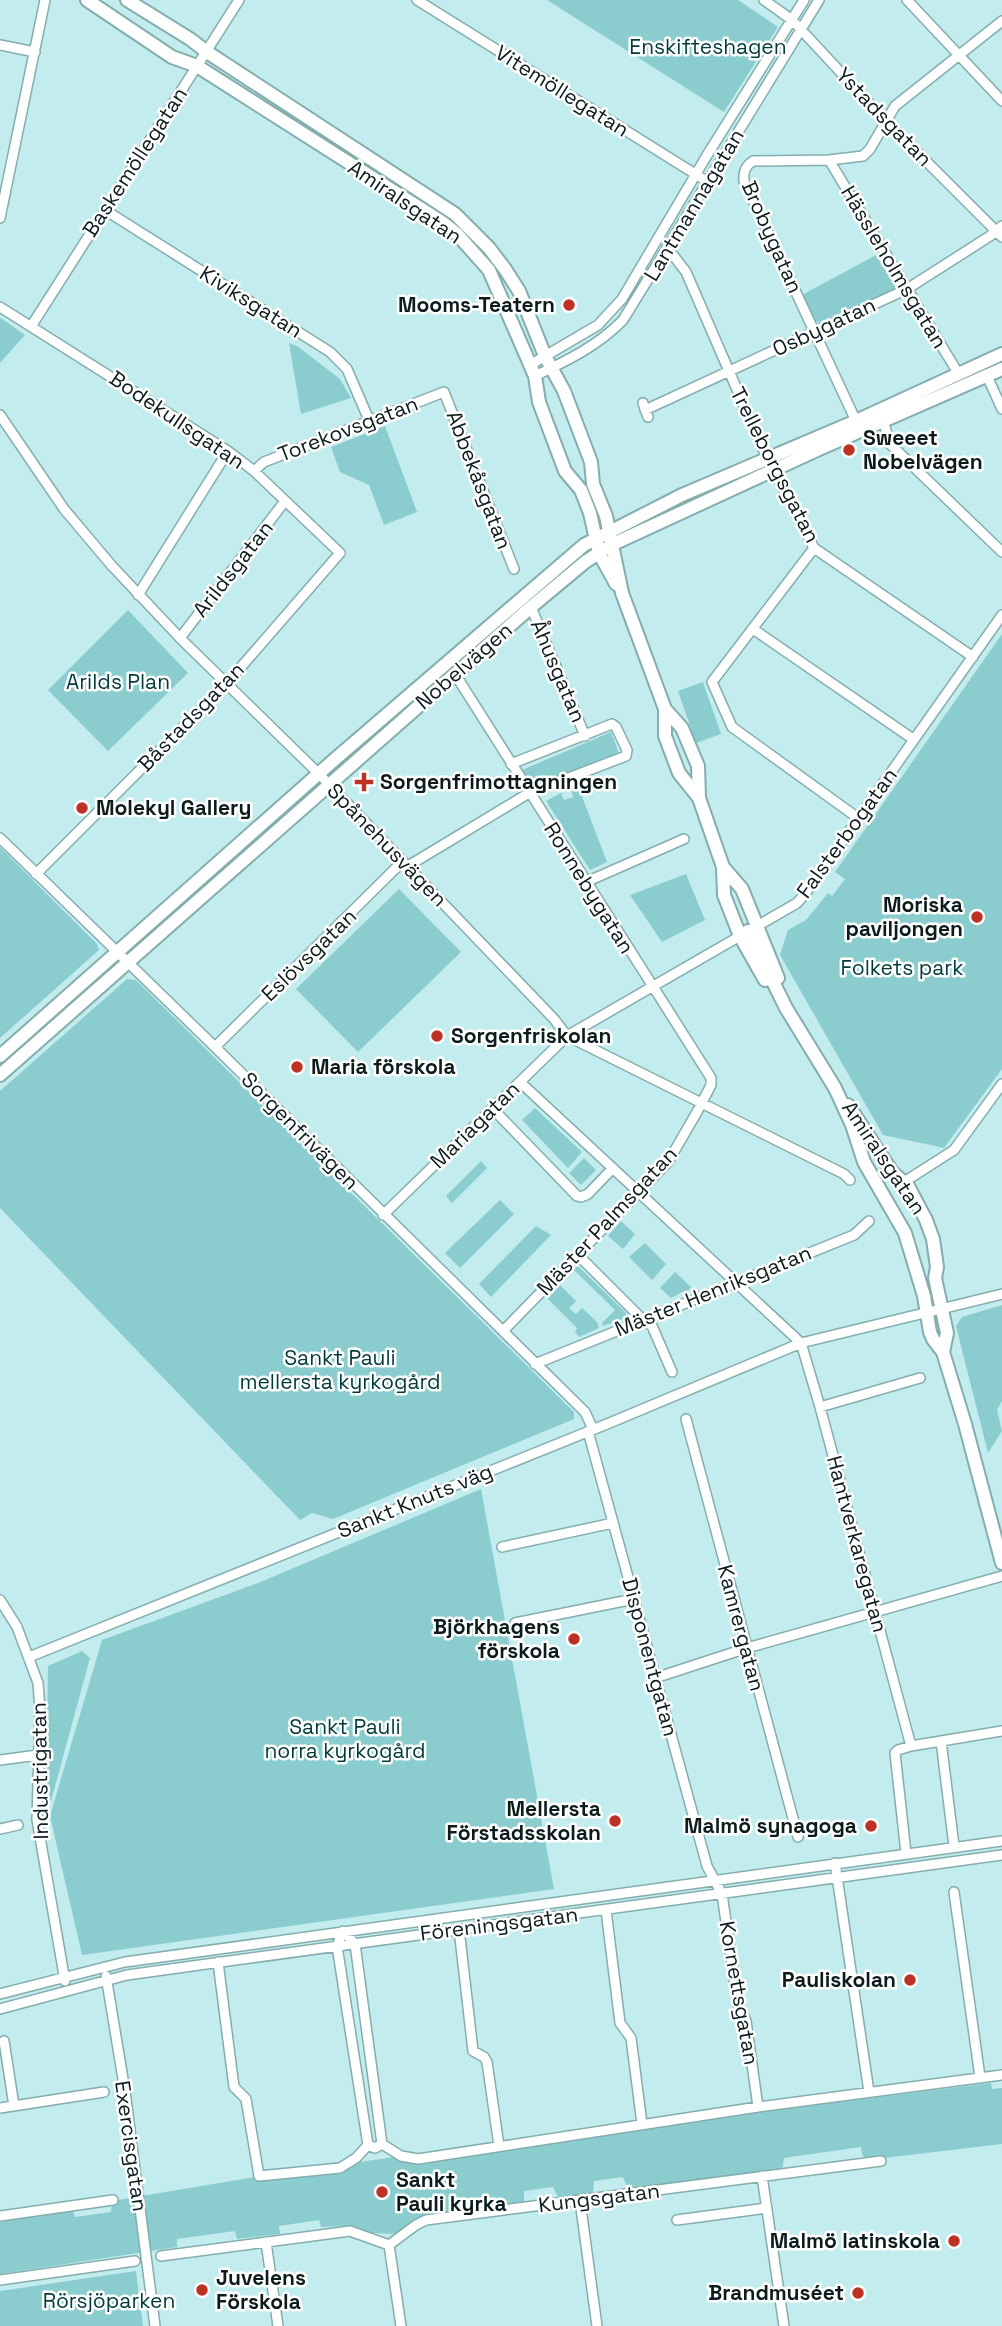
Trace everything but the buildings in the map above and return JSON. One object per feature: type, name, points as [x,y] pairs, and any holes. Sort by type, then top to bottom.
[{"type":"main road","name":"Amiralsgatan","points":[[87,0],[172,57],[197,66],[457,234],[489,270],[532,371],[539,402],[565,471],[581,490],[590,513],[599,553],[622,593]]},
{"type":"main road","name":"Amiralsgatan","points":[[127,0],[190,38],[206,52],[455,214],[489,248],[505,269],[529,312],[592,462],[593,484],[606,516],[622,593],[665,709],[665,736],[679,773],[699,798]]},
{"type":"main road","name":"Nobelvägen","points":[[0,1075],[531,607],[599,553],[856,421],[1002,354]]},
{"type":"main road","name":"Nobelvägen","points":[[0,1056],[580,548],[608,531],[682,495],[883,420],[1002,369]]},
{"type":"main road","name":"Amiralsgatan","points":[[665,709],[682,728],[698,766],[699,798],[723,867],[724,895],[774,963],[786,1008]]},
{"type":"main road","name":"Amiralsgatan","points":[[723,867],[742,889],[748,931],[761,975],[786,1008],[835,1088],[852,1125],[864,1162],[905,1233],[933,1339],[943,1352],[965,1424],[1002,1563]]},
{"type":"main road","name":"Amiralsgatan","points":[[835,1088],[859,1118],[892,1172],[904,1182],[917,1201],[933,1238],[937,1267],[935,1278],[947,1333],[943,1352]]},
{"type":"street","points":[[0,218],[45,0]]},
{"type":"street","name":"Baskemöllegatan","points":[[32,325],[239,0]]},
{"type":"street","name":"Vitemöllegatan","points":[[417,0],[708,182]]},
{"type":"street","name":"Ystadsgatan","points":[[764,0],[792,20],[886,120],[1000,231]]},
{"type":"street","name":"Lantmannagatan","points":[[532,371],[598,325],[622,299],[695,174],[804,0]]},
{"type":"street","name":"Lantmannagatan","points":[[548,362],[593,345],[611,332],[637,299],[819,0]]},
{"type":"street","points":[[907,0],[1002,101]]},
{"type":"street","points":[[829,160],[863,156],[870,149],[895,106],[1002,21]]},
{"type":"street","points":[[0,46],[35,52]]},
{"type":"street","name":"Brobygatan","points":[[829,160],[753,161],[743,174],[856,421]]},
{"type":"street","name":"Hässleholmsgatan","points":[[829,160],[958,373]]},
{"type":"street","name":"Kiviksgatan","points":[[105,209],[330,352],[347,369],[369,420]]},
{"type":"street","name":"Osbygatan","points":[[645,410],[907,289],[1000,231]]},
{"type":"street","name":"Trelleborgsgatan","points":[[666,251],[686,272],[771,464],[814,548],[973,657]]},
{"type":"street","name":"Bodekullsgatan","points":[[0,307],[228,451],[254,471],[340,553]]},
{"type":"street","points":[[987,376],[1002,409]]},
{"type":"street","name":"Torekovsgatan","points":[[254,471],[264,462],[444,392]]},
{"type":"street","name":"Abbekåsgatan","points":[[444,392],[514,569]]},
{"type":"street","name":"Spånehusvägen","points":[[0,415],[64,509],[138,595],[319,774],[554,1019],[567,1036],[844,1174],[850,1180]]},
{"type":"street","points":[[883,420],[890,444],[1002,552]]},
{"type":"street","points":[[138,595],[228,451]]},
{"type":"street","name":"Arildsgatan","points":[[180,638],[285,501]]},
{"type":"street","points":[[814,548],[712,682],[732,727],[858,818]]},
{"type":"street","name":"Båstadsgatan","points":[[36,874],[228,682],[340,553]]},
{"type":"street","name":"Åhusgatan","points":[[531,607],[585,736]]},
{"type":"street","name":"Falsterbogatan","points":[[567,1036],[797,903],[1002,615]]},
{"type":"street","points":[[753,629],[913,740]]},
{"type":"street","name":"Ronnebygatan","points":[[455,674],[711,1078],[701,1103]]},
{"type":"street","name":"Eslövsgatan","points":[[215,1047],[405,864],[529,793],[626,756],[627,750],[616,726],[612,724],[585,736]]},
{"type":"street","points":[[511,764],[585,736]]},
{"type":"street","name":"Sorgenfrivägen","points":[[0,838],[585,1412],[590,1430]]},
{"type":"street","points":[[586,882],[684,839]]},
{"type":"street","name":"Mariagatan","points":[[383,1215],[567,1036]]},
{"type":"street","points":[[520,1082],[801,1343]]},
{"type":"street","points":[[904,1182],[954,1150],[1002,1084]]},
{"type":"street","name":"Mäster Palmsgatan","points":[[503,1331],[673,1156],[701,1103]]},
{"type":"street","points":[[492,1108],[577,1196],[588,1194],[614,1168]]},
{"type":"street","name":"Mäster Henriksgatan","points":[[535,1364],[550,1353],[854,1235],[869,1221]]},
{"type":"street","points":[[578,1255],[652,1326],[672,1372]]},
{"type":"street","name":"Sankt Knuts väg","points":[[29,1657],[801,1343],[1002,1294]]},
{"type":"street","name":"Hantverkaregatan","points":[[801,1343],[911,1746]]},
{"type":"street","points":[[820,1407],[920,1378]]},
{"type":"street","name":"Kamrergatan","points":[[686,1419],[798,1837]]},
{"type":"street","name":"Disponentgatan","points":[[590,1430],[655,1678],[707,1866],[714,1881]]},
{"type":"street","points":[[502,1547],[613,1523]]},
{"type":"street","points":[[655,1678],[747,1648],[1002,1576]]},
{"type":"street","points":[[515,1623],[634,1599]]},
{"type":"street","name":"Industrigatan","points":[[0,1600],[17,1627],[38,1683],[40,1710],[37,1820],[67,1990]]},
{"type":"street","points":[[906,1853],[894,1759],[898,1749],[1002,1731]]},
{"type":"street","points":[[941,1741],[954,1846]]},
{"type":"street","points":[[0,1760],[38,1755]]},
{"type":"street","points":[[0,1829],[18,1825]]},
{"type":"street","name":"Föreningsgatan","points":[[0,1994],[125,1962],[1002,1841]]},
{"type":"street","name":"Föreningsgatan","points":[[0,2009],[127,1975],[1002,1855]]},
{"type":"street","points":[[835,1863],[869,2092]]},
{"type":"street","name":"Kornettsgatan","points":[[714,1881],[722,1894],[738,2005],[747,2021],[758,2107]]},
{"type":"street","points":[[954,1892],[980,2077]]},
{"type":"street","points":[[607,1910],[620,2023],[631,2038],[642,2124]]},
{"type":"street","points":[[459,1929],[474,2051],[487,2062],[499,2146]]},
{"type":"street","points":[[368,2145],[337,1946],[343,1931],[355,1944],[382,2144]]},
{"type":"street","points":[[218,1962],[234,2087],[246,2099],[259,2176],[340,2168],[356,2158],[368,2145]]},
{"type":"street","name":"Exercisgatan","points":[[104,1967],[124,2091],[155,2326]]},
{"type":"street","points":[[4,2041],[14,2106]]},
{"type":"street","points":[[382,2144],[401,2156],[418,2159],[758,2107],[1002,2075]]},
{"type":"street","points":[[0,2108],[104,2092]]},
{"type":"street","points":[[368,2145],[375,2148],[382,2144]]},
{"type":"street","name":"Kungsgatan","points":[[389,2245],[426,2220],[881,2161]]},
{"type":"street","points":[[762,2176],[784,2326]]},
{"type":"street","points":[[0,2216],[113,2200]]},
{"type":"street","points":[[580,2201],[597,2326]]},
{"type":"street","points":[[677,2220],[766,2207]]},
{"type":"street","points":[[161,2256],[350,2231],[389,2245],[401,2326]]},
{"type":"street","points":[[266,2242],[278,2326]]},
{"type":"street","points":[[0,2280],[135,2261]]},
{"type":"green space","name":"Enskifteshagen","points":[[547,0],[738,0],[778,27],[724,112]]},
{"type":"green space","points":[[876,255],[897,288],[819,322],[813,320],[802,295]]},
{"type":"green space","points":[[0,319],[25,335],[0,363]]},
{"type":"green space","points":[[289,343],[297,346],[340,379],[351,398],[301,414]]},
{"type":"green space","points":[[385,426],[417,512],[384,525],[369,485],[340,472],[331,447]]},
{"type":"green space","name":"Arilds Plan","points":[[128,610],[188,673],[108,751],[48,690]]},
{"type":"green space","name":"Folkets park","points":[[1002,634],[1002,1069],[944,1148],[883,1135],[780,955],[788,930],[806,920],[828,893],[832,896],[845,879],[835,872]]},
{"type":"green space","points":[[703,682],[721,734],[696,743],[678,691]]},
{"type":"green space","points":[[611,732],[620,756],[532,793],[522,770]]},
{"type":"green space","points":[[578,786],[607,862],[590,870],[546,801],[561,793],[564,800],[573,797],[571,789]]},
{"type":"green space","points":[[0,847],[97,944],[99,950],[0,1038]]},
{"type":"green space","points":[[686,874],[705,920],[662,942],[630,895]]},
{"type":"green space","points":[[399,889],[461,952],[358,1052],[296,989]]},
{"type":"green space","name":"Sankt Pauli mellersta kyrkogård","points":[[127,979],[136,980],[322,1164],[321,1168],[330,1172],[574,1412],[574,1419],[333,1519],[312,1513],[300,1520],[0,1208],[0,1091]]},
{"type":"green space","points":[[535,1108],[582,1152],[568,1168],[522,1120]]},
{"type":"green space","points":[[584,1158],[596,1170],[581,1185],[569,1173]]},
{"type":"green space","points":[[481,1161],[487,1168],[452,1203],[446,1196]]},
{"type":"green space","points":[[500,1200],[514,1214],[460,1268],[445,1253]]},
{"type":"green space","points":[[621,1221],[635,1234],[623,1249],[608,1236]]},
{"type":"green space","points":[[536,1226],[551,1235],[491,1297],[479,1284]]},
{"type":"green space","points":[[645,1243],[666,1264],[652,1280],[629,1257]]},
{"type":"green space","points":[[576,1267],[626,1313],[625,1318],[603,1326],[602,1323],[615,1310],[574,1270]]},
{"type":"green space","points":[[675,1272],[691,1287],[671,1298],[660,1288]]},
{"type":"green space","points":[[560,1285],[576,1301],[569,1308],[576,1314],[582,1308],[597,1322],[599,1328],[579,1337],[575,1332],[577,1328],[547,1298]]},
{"type":"green space","points":[[1002,1305],[1002,1401],[997,1410],[1002,1431],[988,1453],[956,1326],[962,1317]]},
{"type":"green space","name":"Sankt Pauli norra kyrkogård","points":[[481,1489],[554,1889],[82,1955],[50,1816],[102,1640],[258,1583]]},
{"type":"green space","points":[[82,1651],[90,1658],[51,1801],[46,1800],[48,1666]]},
{"type":"green space","points":[[991,2083],[992,2089],[1002,2088],[1002,2144],[867,2160],[861,2147],[784,2158],[782,2171],[629,2191],[623,2177],[594,2181],[593,2196],[559,2199],[553,2187],[524,2191],[524,2202],[484,2209],[478,2198],[455,2201],[454,2214],[427,2217],[396,2234],[371,2233],[345,2226],[321,2227],[319,2220],[279,2226],[280,2234],[237,2239],[235,2231],[177,2239],[177,2247],[0,2274],[0,2218],[72,2207],[75,2217],[111,2212],[112,2201],[243,2179],[401,2156],[432,2160],[665,2124]]},
{"type":"green space","name":"Rörsjöparken","points":[[136,2271],[143,2326],[0,2326],[0,2291]]},
{"type":"place","name":"Mooms-Teatern","points":[[569,305]]},
{"type":"place","name":"Sweeet Nobelvägen","points":[[849,450]]},
{"type":"place","name":"Sorgenfrimottagningen","points":[[364,782]]},
{"type":"place","name":"Molekyl Gallery","points":[[82,808]]},
{"type":"place","name":"Moriska paviljongen","points":[[977,917]]},
{"type":"place","name":"Sorgenfriskolan","points":[[437,1036]]},
{"type":"place","name":"Maria förskola","points":[[297,1067]]},
{"type":"place","name":"Björkhagens förskola","points":[[574,1639]]},
{"type":"place","name":"Mellersta Förstadsskolan","points":[[615,1821]]},
{"type":"place","name":"Malmö synagoga","points":[[871,1826]]},
{"type":"place","name":"Pauliskolan","points":[[910,1980]]},
{"type":"place","name":"Sankt Pauli kyrka","points":[[382,2192]]},
{"type":"place","name":"Malmö latinskola","points":[[954,2241]]},
{"type":"place","name":"Juvelens Förskola","points":[[202,2290]]},
{"type":"place","name":"Brandmuséet","points":[[858,2293]]}]
